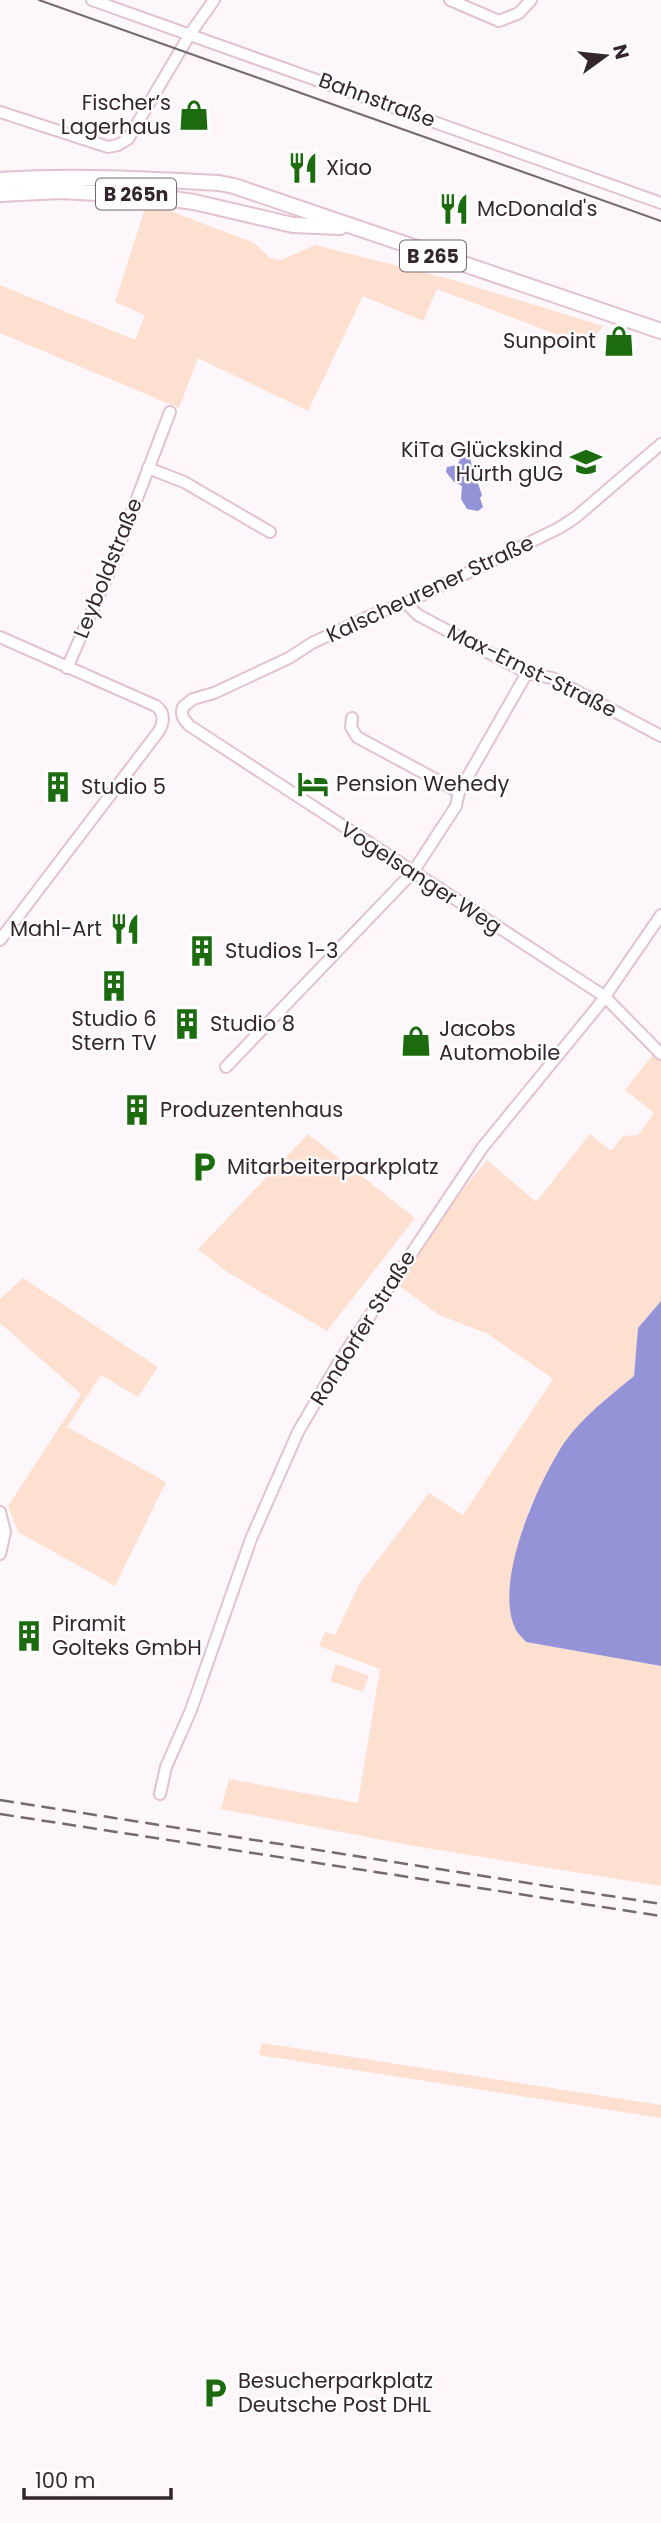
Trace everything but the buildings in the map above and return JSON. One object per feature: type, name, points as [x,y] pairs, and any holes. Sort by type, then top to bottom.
[{"type":"main road","name":"B 265n","points":[[0,180],[54,176],[219,184]]},
{"type":"main road","name":"B 265","points":[[219,184],[244,190],[661,331]]},
{"type":"main road","name":"B 265n","points":[[0,194],[61,191],[151,196],[194,201],[293,225],[352,228]]},
{"type":"street","name":"Bahnstraße","points":[[92,0],[661,204]]},
{"type":"street","points":[[0,112],[111,148],[128,139],[190,34],[214,0]]},
{"type":"street","points":[[450,0],[499,21],[519,13],[531,0]]},
{"type":"street","name":"Leyboldstraße","points":[[67,668],[107,577],[170,412]]},
{"type":"street","name":"Kalscheurener Straße","points":[[183,707],[193,699],[214,693],[289,658],[312,643],[406,603],[525,547],[576,517],[661,444]]},
{"type":"street","points":[[148,468],[184,482],[270,532]]},
{"type":"street","name":"Max-Ernst-Straße","points":[[406,603],[418,615],[527,673],[552,678],[661,736]]},
{"type":"street","points":[[0,637],[161,709],[164,720],[159,731],[0,940]]},
{"type":"street","points":[[226,1067],[412,872],[456,806],[459,792],[527,673]]},
{"type":"street","name":"Vogelsanger Weg","points":[[183,707],[183,719],[190,726],[604,996],[661,1054]]},
{"type":"street","points":[[352,718],[351,727],[356,737],[459,792]]},
{"type":"street","name":"Rondorfer Straße","points":[[160,1794],[166,1767],[191,1710],[251,1539],[298,1432],[346,1351],[482,1148],[604,996],[661,915]]},
{"type":"street","points":[[0,1512],[5,1532],[0,1554]]},
{"type":"shaded area","points":[[147,202],[254,243],[270,258],[281,260],[315,245],[453,280],[603,326],[587,346],[437,289],[423,321],[363,296],[308,411],[198,358],[179,408],[0,333],[0,285],[135,340],[145,315],[115,302]]},
{"type":"shaded area","points":[[462,456],[470,456],[482,495],[480,498],[483,507],[478,511],[467,509],[461,499],[462,486],[454,482],[446,472],[447,467],[457,465]]},
{"type":"shaded area","points":[[656,1051],[661,1056],[661,1301],[638,1328],[634,1376],[604,1401],[565,1441],[529,1509],[510,1586],[526,1642],[661,1666],[661,1886],[414,1846],[221,1809],[229,1779],[358,1803],[380,1669],[319,1646],[325,1632],[335,1635],[360,1583],[429,1493],[463,1515],[553,1379],[488,1334],[439,1315],[394,1282],[436,1222],[487,1160],[536,1202],[590,1134],[611,1151],[623,1136],[638,1135],[654,1113],[625,1090]]},
{"type":"shaded area","points":[[308,1134],[415,1218],[327,1331],[227,1272],[198,1249]]},
{"type":"shaded area","points":[[23,1278],[158,1367],[138,1397],[101,1375],[67,1427],[166,1482],[115,1586],[18,1532],[8,1506],[81,1394],[0,1323],[0,1299]]},
{"type":"shaded area","points":[[661,1301],[661,1666],[526,1642],[516,1630],[510,1610],[510,1587],[521,1534],[531,1507],[553,1461],[571,1433],[634,1376],[638,1328]]},
{"type":"shaded area","points":[[336,1664],[369,1676],[363,1692],[330,1681]]},
{"type":"shaded area","points":[[262,2043],[661,2105],[661,2118],[259,2055]]},
{"type":"tram line","points":[[39,0],[661,221]]},
{"type":"railway","points":[[0,1800],[661,1904]]},
{"type":"railway","points":[[0,1814],[661,1916]]},
{"type":"place","name":"Fischer’s Lagerhaus","points":[[194,115]]},
{"type":"place","name":"Xiao","points":[[303,168]]},
{"type":"place","name":"McDonald's","points":[[454,209]]},
{"type":"place","name":"Sunpoint","points":[[619,341]]},
{"type":"place","name":"KiTa Glückskind Hürth gUG","points":[[586,462]]},
{"type":"place","name":"Pension Wehedy","points":[[313,784]]},
{"type":"place","name":"Studio 5","points":[[58,787]]},
{"type":"place","name":"Mahl-Art","points":[[125,929]]},
{"type":"place","name":"Studios 1-3","points":[[202,951]]},
{"type":"place","name":"Studio 6 Stern TV","points":[[114,986]]},
{"type":"place","name":"Studio 8","points":[[187,1024]]},
{"type":"place","name":"Jacobs Automobile","points":[[416,1041]]},
{"type":"place","name":"Produzentenhaus","points":[[137,1110]]},
{"type":"place","name":"Mitarbeiterparkplatz","points":[[204,1167]]},
{"type":"place","name":"Piramit Golteks GmbH","points":[[29,1636]]},
{"type":"place","name":"Besucherparkplatz Deutsche Post DHL","points":[[215,2393]]}]
